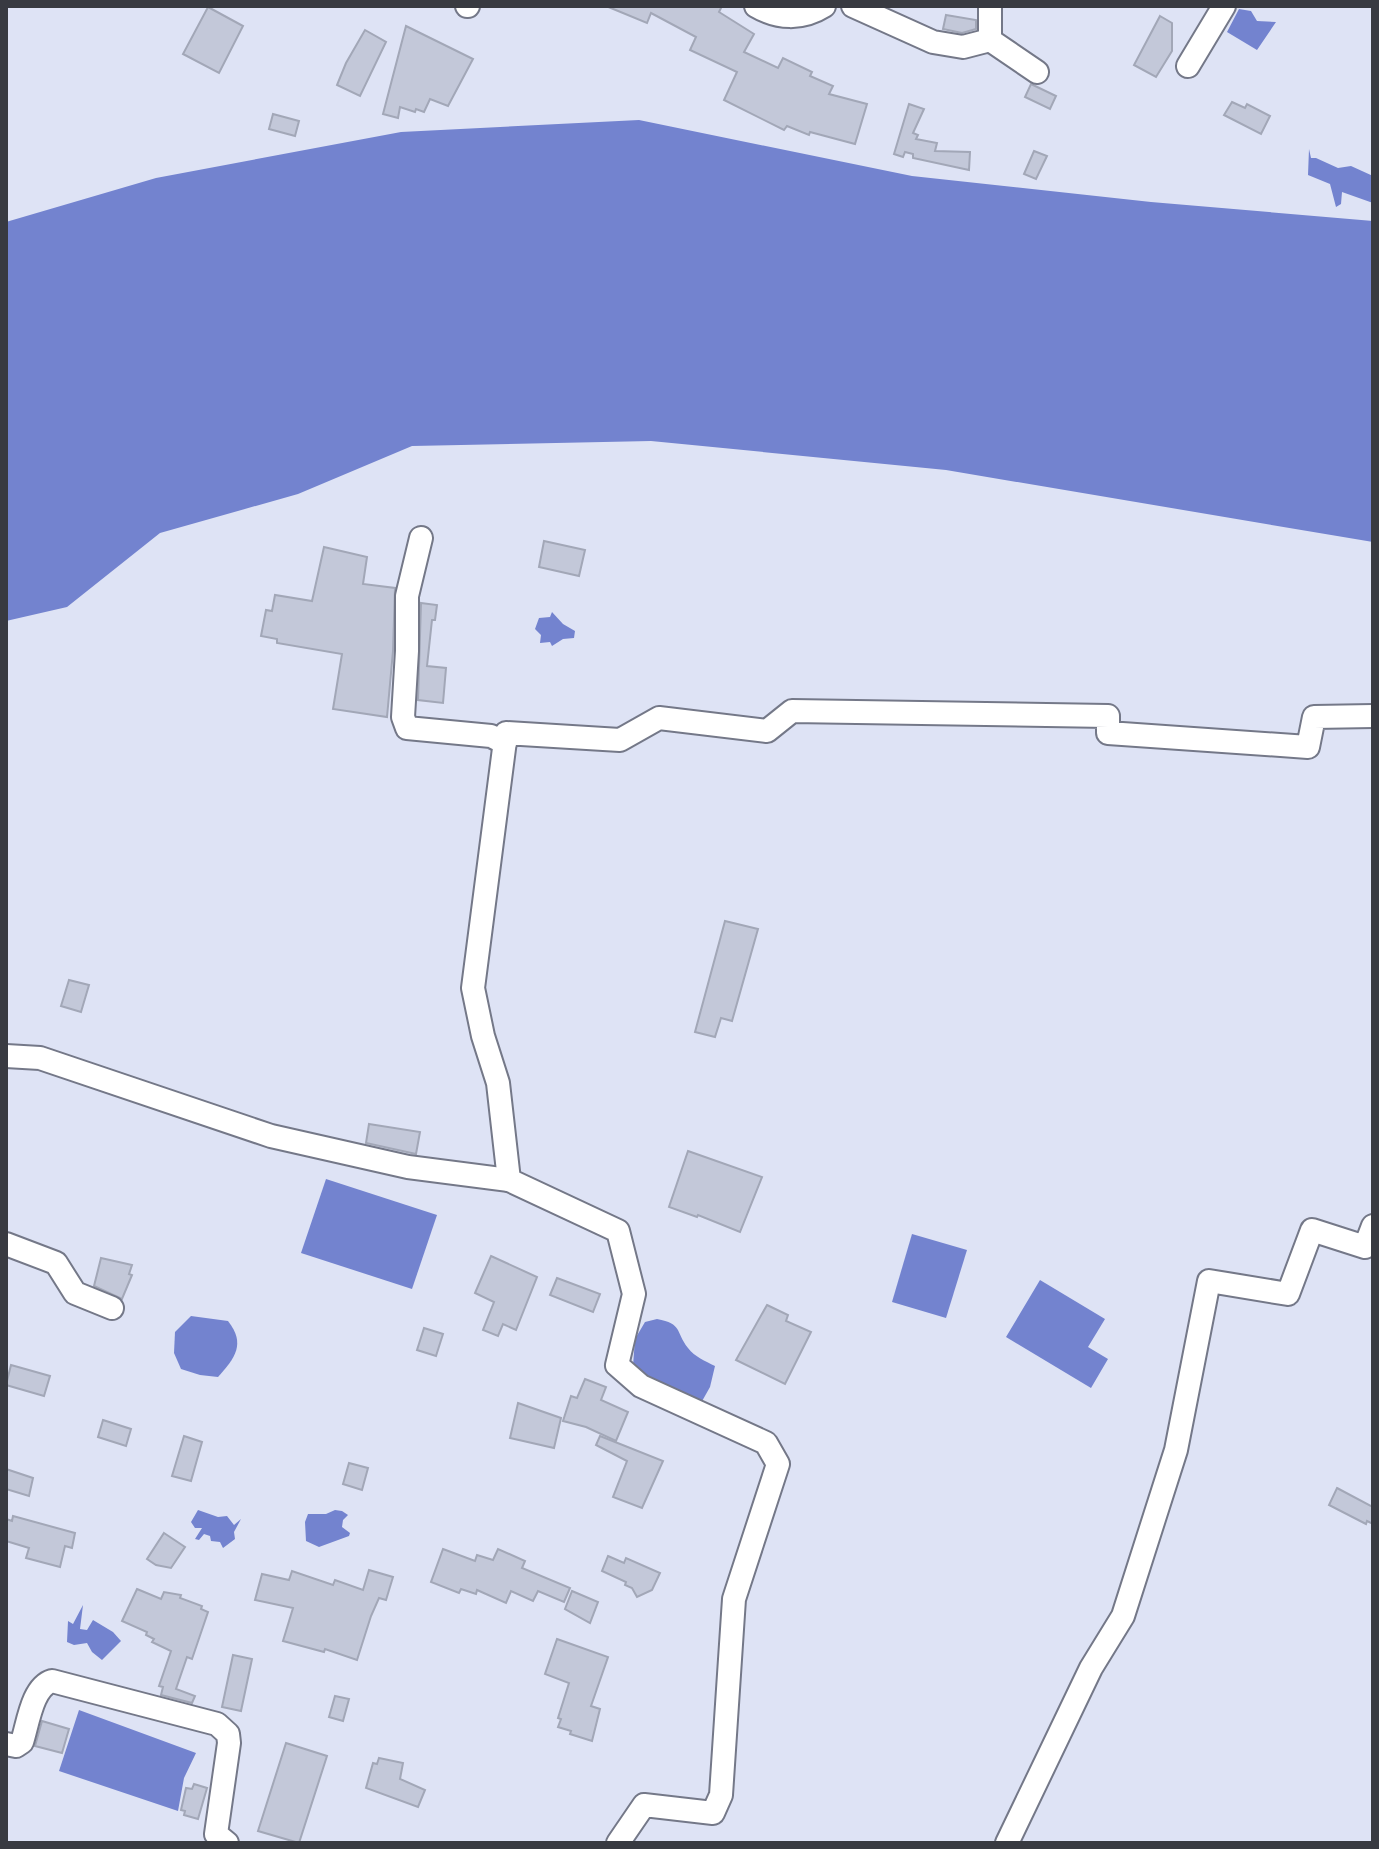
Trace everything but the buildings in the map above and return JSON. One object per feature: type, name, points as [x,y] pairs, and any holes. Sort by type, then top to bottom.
[{"type":"street","points":[[756,6],[793,18],[824,6]]},
{"type":"street","points":[[853,6],[933,42],[963,47],[990,40],[1037,72]]},
{"type":"street","points":[[990,6],[990,40]]},
{"type":"street","points":[[1188,66],[1224,6]]},
{"type":"street","points":[[421,538],[407,596],[403,717],[407,728],[491,736],[505,743]]},
{"type":"street","points":[[509,1180],[498,1083],[483,1036],[473,988],[506,733],[620,740],[659,718],[767,731],[792,711],[1108,716],[1108,733],[1308,747],[1314,717],[1373,716]]},
{"type":"street","points":[[6,1056],[40,1058],[271,1136],[408,1167],[509,1180],[618,1231],[634,1294],[617,1365],[641,1386],[766,1443],[778,1464],[734,1599],[721,1795],[713,1813],[644,1805],[618,1843]]},
{"type":"street","points":[[1007,1843],[1091,1668],[1123,1616],[1176,1450],[1209,1281],[1288,1294],[1312,1230],[1370,1241]]},
{"type":"street","points":[[6,1244],[56,1263],[75,1293],[112,1308]]},
{"type":"street","points":[[6,1744],[16,1746],[22,1742],[38,1693],[45,1683],[52,1681],[217,1724],[228,1734],[229,1743],[216,1834],[227,1843]]},
{"type":"water","points":[[1239,9],[1251,11],[1257,21],[1276,22],[1257,50],[1227,32]]},
{"type":"water","points":[[639,120],[912,176],[1151,202],[1373,221],[1373,542],[946,470],[651,441],[412,446],[298,494],[160,533],[67,607],[6,621],[6,222],[156,178],[401,132]]},
{"type":"water","points":[[1309,149],[1311,158],[1338,168],[1351,166],[1373,176],[1373,203],[1342,192],[1341,204],[1336,207],[1330,184],[1308,175]]},
{"type":"water","points":[[552,612],[575,631],[574,638],[563,639],[552,646],[550,642],[540,643],[541,635],[535,629],[539,618],[550,617]]},
{"type":"water","points":[[326,1179],[437,1215],[412,1289],[301,1253]]},
{"type":"water","points":[[912,1234],[967,1250],[946,1318],[892,1302]]},
{"type":"water","points":[[1040,1280],[1105,1319],[1088,1347],[1108,1359],[1091,1388],[1006,1337]]},
{"type":"water","points":[[191,1316],[228,1321],[233,1329],[236,1350],[218,1377],[181,1369],[174,1353],[175,1332]]},
{"type":"water","points":[[657,1319],[675,1326],[691,1351],[715,1366],[710,1387],[701,1403],[657,1386],[633,1366],[635,1339],[645,1322]]},
{"type":"water","points":[[198,1510],[218,1517],[227,1516],[234,1525],[241,1519],[234,1532],[235,1539],[223,1548],[220,1542],[211,1541],[210,1536],[204,1534],[199,1540],[195,1539],[202,1528],[195,1528],[191,1522]]},
{"type":"water","points":[[335,1510],[348,1515],[342,1527],[350,1533],[349,1536],[319,1547],[306,1541],[305,1522],[308,1514],[326,1514]]},
{"type":"water","points":[[83,1605],[80,1629],[87,1630],[93,1620],[121,1641],[102,1660],[87,1643],[74,1645],[67,1642],[68,1621],[73,1624]]},
{"type":"water","points":[[79,1710],[196,1753],[184,1778],[178,1811],[59,1771]]}]
